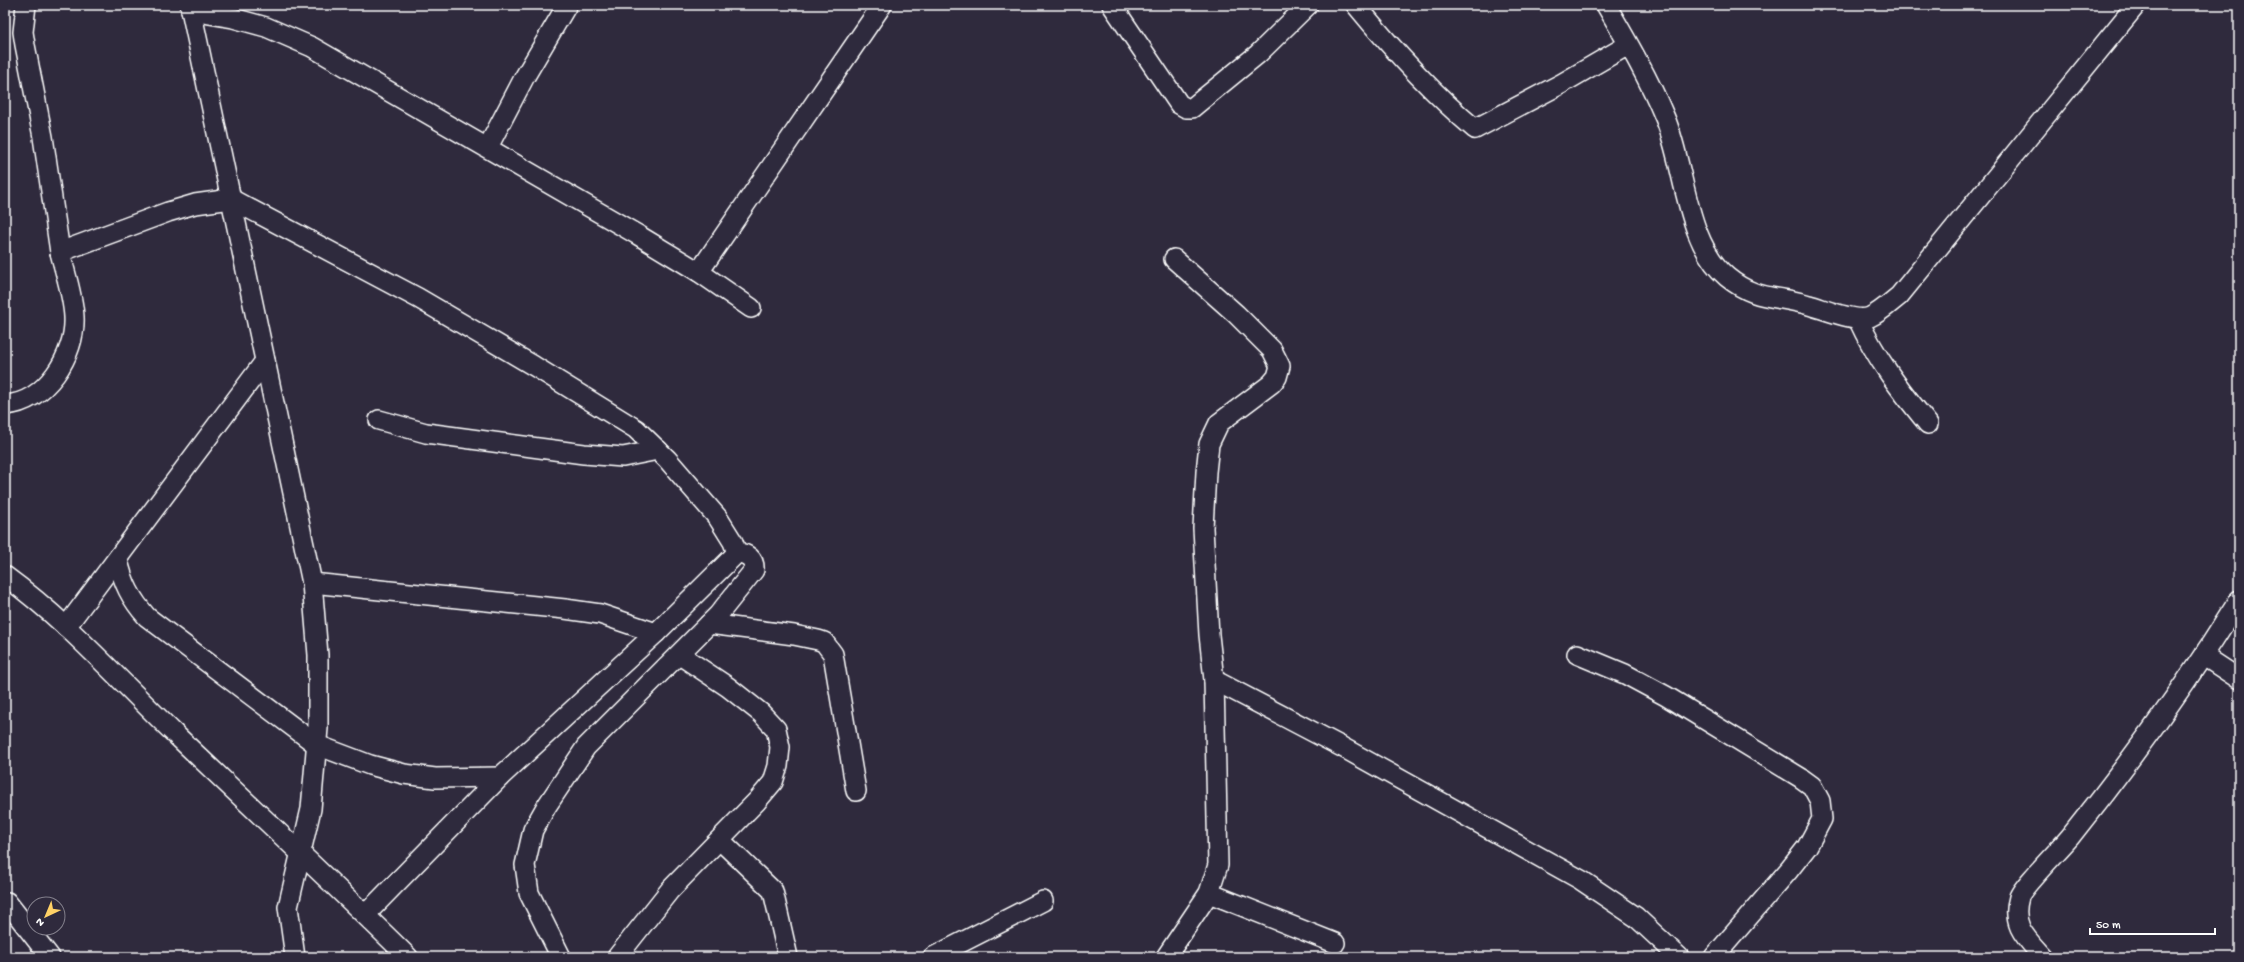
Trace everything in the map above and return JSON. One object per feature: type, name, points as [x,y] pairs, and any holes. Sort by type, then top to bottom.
[{"type":"street","points":[[5,405],[30,398],[46,385],[59,370],[72,340],[75,319],[60,252],[43,137],[24,45],[23,32],[26,5]]},
{"type":"street","points":[[488,147],[524,78],[567,5]]},
{"type":"street","points":[[699,272],[882,5]]},
{"type":"street","points":[[1112,5],[1178,104],[1186,108],[1192,108],[1258,54],[1308,5]]},
{"type":"street","points":[[1356,5],[1402,60],[1446,104],[1475,129],[1561,84],[1628,45]]},
{"type":"street","points":[[1606,5],[1666,118],[1689,208],[1706,252],[1718,268],[1751,293],[1768,298],[1797,301],[1858,319],[1869,318],[1880,312],[1899,296],[2136,5]]},
{"type":"street","points":[[295,957],[288,907],[311,809],[317,745],[318,654],[312,583],[190,8],[266,27],[312,47],[488,147],[699,272],[751,308]]},
{"type":"street","points":[[60,252],[168,212],[195,204],[231,199],[418,298],[527,362],[636,429],[658,450],[718,518],[734,542],[737,554]]},
{"type":"street","points":[[1166,957],[1209,893],[1218,865],[1218,786],[1214,680],[1209,635],[1203,528],[1209,444],[1219,423],[1271,384],[1277,377],[1280,366],[1272,350],[1236,314],[1174,259]]},
{"type":"street","points":[[1858,319],[1870,347],[1898,387],[1928,424]]},
{"type":"street","points":[[66,628],[266,361]]},
{"type":"street","points":[[379,420],[426,433],[584,454],[623,457],[658,450]]},
{"type":"street","points":[[365,915],[500,776],[656,633],[737,554],[744,554],[750,557],[755,564],[754,570],[709,624],[680,655],[586,747],[550,801],[533,830],[525,864],[529,893],[561,957]]},
{"type":"street","points":[[118,560],[126,590],[147,617],[317,745],[370,765],[404,774],[435,778],[500,776]]},
{"type":"street","points":[[5,576],[29,594],[66,628],[408,957]]},
{"type":"street","points":[[312,583],[565,609],[600,614],[656,633]]},
{"type":"street","points":[[2043,957],[2022,932],[2016,920],[2020,894],[2079,825],[2145,739],[2204,656],[2239,600]]},
{"type":"street","points":[[709,624],[794,634],[824,642],[830,648],[833,654],[856,791]]},
{"type":"street","points":[[1577,654],[1625,674],[1666,696],[1801,778],[1812,786],[1820,801],[1822,819],[1807,847],[1714,957]]},
{"type":"street","points":[[616,957],[670,890],[720,840],[773,782],[778,766],[780,747],[776,729],[761,713],[728,686],[680,655]]},
{"type":"street","points":[[2204,656],[2239,679]]},
{"type":"street","points":[[1214,680],[1342,747],[1581,880],[1636,917],[1680,957]]},
{"type":"street","points":[[720,840],[773,891],[788,957]]},
{"type":"street","points":[[1209,893],[1335,943]]},
{"type":"street","points":[[933,957],[1043,901]]},
{"type":"street","points":[[7,902],[50,957]]}]
